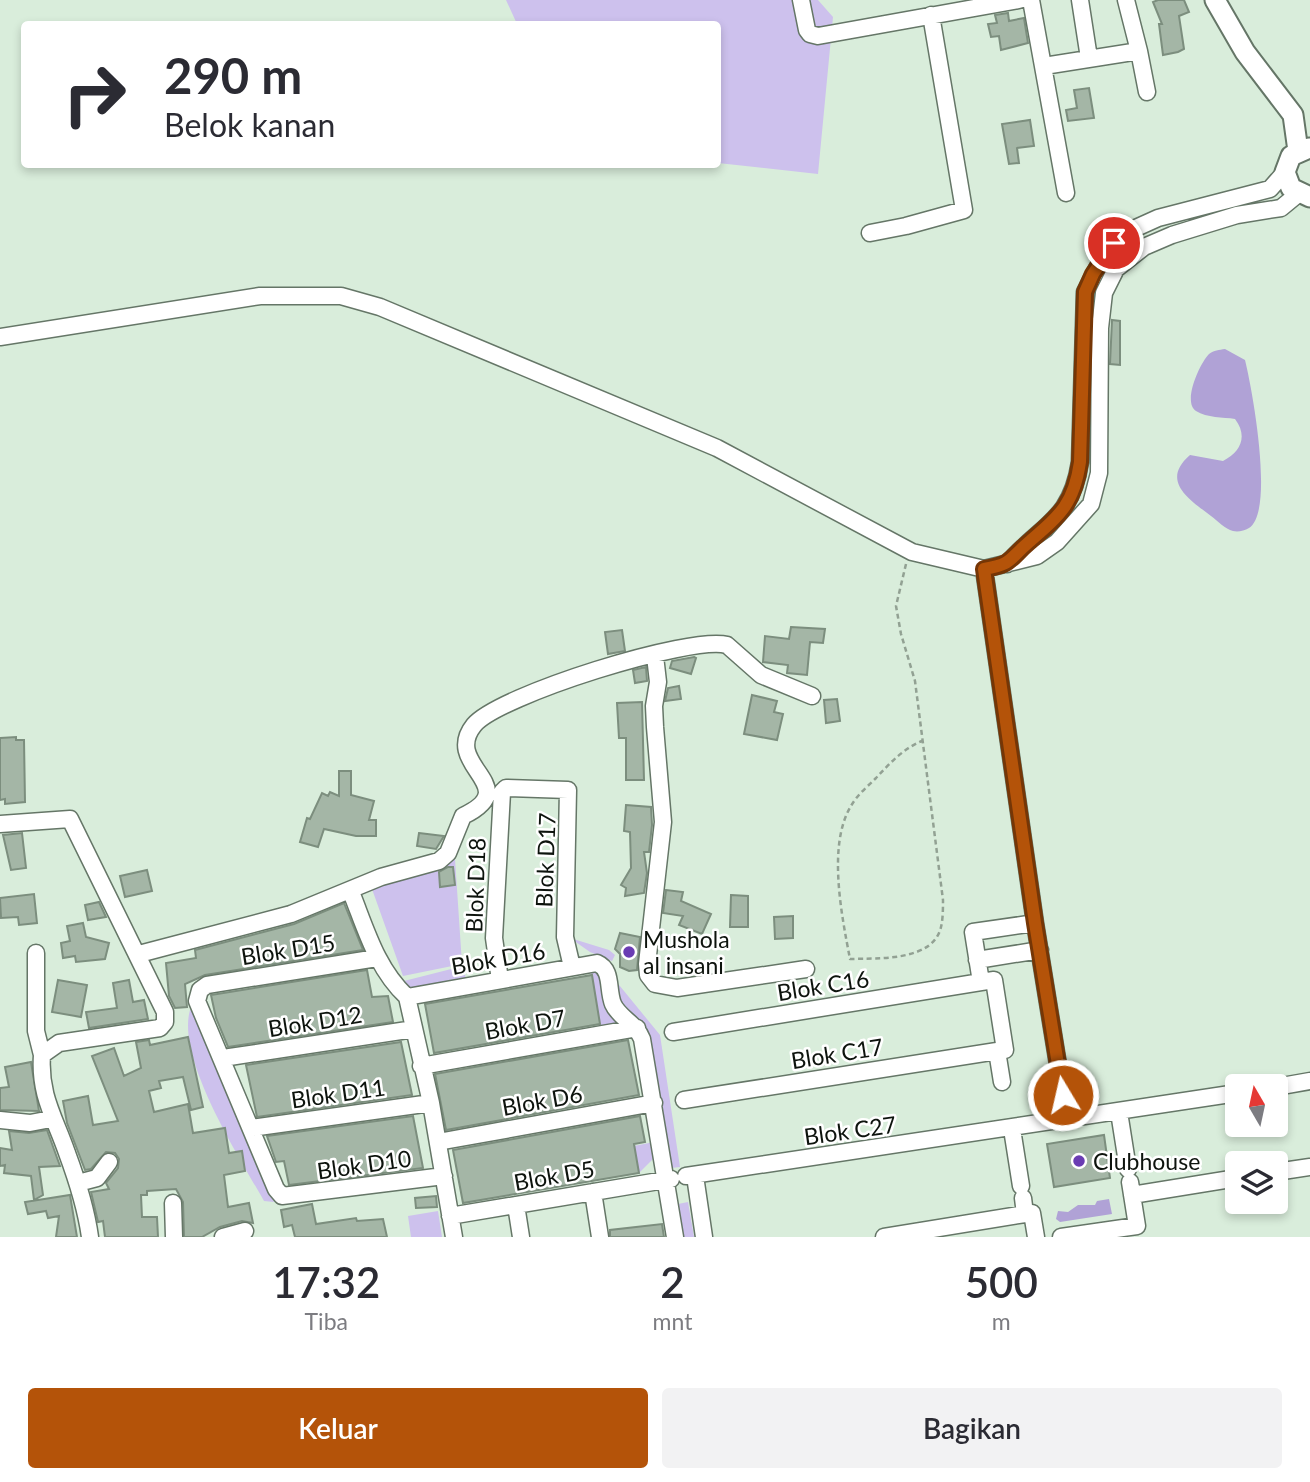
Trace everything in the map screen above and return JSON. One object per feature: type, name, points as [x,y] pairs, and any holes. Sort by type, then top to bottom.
[{"type":"street","points":[[801,0],[807,30],[814,36],[1019,0]]},
{"type":"street","points":[[1031,0],[1066,192]]},
{"type":"street","points":[[1080,0],[1089,58]]},
{"type":"street","points":[[1126,0],[1147,92]]},
{"type":"street","points":[[1006,566],[1058,518],[1077,485],[1085,292],[1103,257],[1127,232],[1158,218],[1270,188],[1285,172],[1291,156],[1304,149],[1293,115],[1245,52],[1215,0]]},
{"type":"street","points":[[870,233],[964,210],[931,15]]},
{"type":"street","points":[[1044,66],[1139,51]]},
{"type":"street","points":[[0,337],[260,296],[341,296],[380,307],[718,448],[912,552],[984,569],[1006,566],[1037,556],[1057,542],[1091,504],[1099,473],[1100,328],[1104,293],[1116,269],[1144,247],[1172,235],[1237,215],[1282,208],[1304,195],[1287,180],[1285,172]]},
{"type":"street","points":[[984,569],[1035,923],[1067,1119]]},
{"type":"street","points":[[139,954],[291,914],[382,877],[439,861],[448,853],[463,816],[480,808],[488,795],[487,784],[466,754],[467,740],[474,725],[491,712],[574,676],[720,643],[727,645],[761,676],[812,696]]},
{"type":"street","points":[[655,656],[658,682],[654,706],[655,727],[663,822],[648,950],[648,975],[655,984],[677,988],[806,969]]},
{"type":"street","name":"Blok D18","points":[[500,980],[494,938],[502,792],[506,788],[565,787],[570,795]]},
{"type":"street","name":"Blok D17","points":[[570,795],[565,937],[572,967]]},
{"type":"street","points":[[0,824],[70,819],[139,954],[165,1012],[165,1022],[159,1028],[59,1043],[42,1055]]},
{"type":"street","points":[[353,897],[377,958],[394,986],[407,997],[431,1103],[454,1237]]},
{"type":"street","points":[[1002,1082],[997,1051],[1005,1050],[994,980],[981,982],[973,932],[1035,923]]},
{"type":"street","points":[[977,960],[1040,950]]},
{"type":"street","points":[[36,953],[36,1031],[42,1055],[42,1080],[51,1119],[78,1183],[90,1237]]},
{"type":"street","name":"Blok D15","points":[[223,1058],[197,1000],[200,990],[207,985],[377,958]]},
{"type":"street","name":"Blok D16","points":[[407,997],[597,963],[608,973],[609,992],[614,1008],[637,1028]]},
{"type":"street","name":"Blok C16","points":[[673,1032],[981,982]]},
{"type":"street","points":[[637,1028],[654,1103],[704,1237]]},
{"type":"street","name":"Blok D7","points":[[422,1066],[637,1028]]},
{"type":"street","name":"Blok D12","points":[[223,1058],[414,1029]]},
{"type":"street","name":"Blok C17","points":[[684,1100],[997,1051]]},
{"type":"street","points":[[223,1058],[251,1128]]},
{"type":"street","points":[[1288,1085],[1310,1082]]},
{"type":"street","name":"Blok C27","points":[[680,1178],[1225,1095]]},
{"type":"street","name":"Blok D11","points":[[251,1128],[431,1103]]},
{"type":"street","name":"Blok D6","points":[[438,1142],[654,1103]]},
{"type":"street","points":[[1061,1237],[1138,1232],[1119,1112]]},
{"type":"street","points":[[0,1120],[30,1123],[51,1119]]},
{"type":"street","name":"Blok D10","points":[[251,1128],[276,1189],[282,1196],[292,1197],[444,1176]]},
{"type":"street","points":[[1012,1129],[1023,1199],[1032,1213],[1037,1237]]},
{"type":"street","points":[[78,1183],[97,1178],[109,1162]]},
{"type":"street","points":[[1288,1170],[1310,1167]]},
{"type":"street","points":[[675,1237],[680,1178]]},
{"type":"street","name":"Blok D5","points":[[450,1216],[680,1178]]},
{"type":"street","points":[[1130,1182],[1225,1178]]},
{"type":"street","points":[[593,1192],[600,1237]]},
{"type":"street","points":[[884,1237],[953,1232],[1023,1199]]},
{"type":"street","points":[[173,1203],[174,1237]]},
{"type":"street","points":[[516,1205],[521,1237]]},
{"type":"street","points":[[223,1237],[245,1231]]},
{"type":"path","points":[[912,552],[903,572],[896,606],[915,681],[943,900],[941,929],[928,947],[896,957],[850,959],[841,915],[839,840],[851,806],[885,768],[911,746],[922,741]]},
{"type":"shaded area","points":[[506,0],[818,0],[833,17],[818,174],[721,163],[721,21],[516,21]]},
{"type":"shaded area","points":[[1225,349],[1245,360],[1259,448],[1261,475],[1257,517],[1249,528],[1239,531],[1227,529],[1194,503],[1181,489],[1178,481],[1181,464],[1190,455],[1223,461],[1234,453],[1241,443],[1241,431],[1235,419],[1200,413],[1192,406],[1194,382],[1205,359],[1213,352]]},
{"type":"shaded area","points":[[455,859],[462,964],[403,976],[367,875],[419,862]]},
{"type":"shaded area","points":[[570,938],[609,950],[615,955],[612,961],[590,952]]},
{"type":"shaded area","points":[[463,966],[466,979],[406,989],[404,981]]},
{"type":"shaded area","points":[[591,972],[599,974],[623,1026],[601,1029]]},
{"type":"shaded area","points":[[615,980],[660,1035],[680,1167],[671,1168],[648,1035],[622,1005]]},
{"type":"shaded area","points":[[190,1010],[274,1202],[264,1201],[226,1135],[201,1081],[188,1031]]},
{"type":"shaded area","points":[[654,1142],[656,1156],[639,1173],[634,1146]]},
{"type":"shaded area","points":[[1109,1199],[1112,1214],[1060,1222],[1056,1219],[1058,1211],[1068,1212],[1078,1205],[1095,1205],[1097,1201]]},
{"type":"shaded area","points":[[688,1202],[694,1237],[683,1237],[678,1204]]},
{"type":"shaded area","points":[[438,1211],[442,1237],[411,1237],[408,1216]]},
{"type":"building","points":[[1184,0],[1189,12],[1179,16],[1184,49],[1178,52],[1163,55],[1159,24],[1162,24],[1153,2]]},
{"type":"building","points":[[1008,13],[1009,21],[1024,18],[1028,43],[1001,50],[999,36],[991,37],[988,24],[997,23],[995,15]]},
{"type":"building","points":[[1089,88],[1094,118],[1068,121],[1066,110],[1077,108],[1074,90]]},
{"type":"building","points":[[1030,120],[1034,146],[1017,148],[1019,163],[1009,164],[1002,124]]},
{"type":"building","points":[[1112,320],[1120,321],[1120,365],[1110,364]]},
{"type":"building","points":[[791,627],[825,629],[823,643],[810,642],[807,675],[787,673],[788,665],[763,662],[765,636],[789,639]]},
{"type":"building","points":[[622,630],[625,651],[608,654],[605,632]]},
{"type":"building","points":[[696,658],[691,674],[670,668],[672,661]]},
{"type":"building","points":[[646,667],[647,681],[635,683],[633,670]]},
{"type":"building","points":[[679,686],[681,699],[665,701],[668,688]]},
{"type":"building","points":[[752,695],[777,701],[774,712],[783,714],[777,740],[744,734]]},
{"type":"building","points":[[837,699],[840,721],[826,723],[824,700]]},
{"type":"building","points":[[642,702],[644,780],[626,780],[626,738],[619,738],[617,703]]},
{"type":"building","points":[[16,737],[16,740],[24,740],[25,802],[5,804],[5,799],[0,800],[0,738]]},
{"type":"building","points":[[339,771],[351,771],[351,795],[374,801],[369,820],[376,820],[376,836],[356,836],[324,829],[318,847],[300,842],[307,818],[310,819],[322,793],[328,796],[330,792],[339,796]]},
{"type":"building","points":[[626,805],[651,807],[652,825],[649,852],[644,852],[647,873],[644,893],[625,896],[626,888],[621,885],[631,868],[630,832],[624,831]]},
{"type":"building","points":[[22,833],[26,868],[11,870],[3,835]]},
{"type":"building","points":[[419,833],[444,836],[436,849],[417,846]]},
{"type":"building","points":[[453,867],[455,885],[440,887],[439,872]]},
{"type":"building","points":[[147,870],[152,891],[125,897],[120,876]]},
{"type":"building","points":[[666,890],[683,892],[681,901],[711,914],[702,934],[679,925],[683,916],[663,913]]},
{"type":"building","points":[[34,894],[37,923],[19,925],[18,917],[1,918],[0,898]]},
{"type":"building","points":[[731,895],[748,896],[748,927],[730,927]]},
{"type":"building","points":[[99,902],[106,917],[88,920],[85,905]]},
{"type":"building","points":[[344,903],[363,950],[205,975],[185,984],[187,1007],[175,1008],[169,996],[166,963],[196,958],[195,950],[294,924]]},
{"type":"building","points":[[793,916],[793,938],[775,939],[774,917]]},
{"type":"building","points":[[83,923],[86,937],[109,943],[105,959],[76,962],[75,956],[63,958],[61,943],[70,941],[67,926]]},
{"type":"building","name":"Mushola al insani","points":[[620,933],[640,937],[637,970],[629,971],[620,967],[620,954],[615,949]]},
{"type":"building","points":[[367,970],[372,997],[388,996],[393,1022],[228,1047],[216,1018],[211,995]]},
{"type":"building","points":[[592,975],[600,1024],[434,1053],[425,1004]]},
{"type":"building","points":[[58,980],[87,985],[81,1017],[52,1012]]},
{"type":"building","points":[[129,980],[133,1002],[144,1000],[148,1019],[89,1028],[86,1012],[117,1008],[113,983]]},
{"type":"building","points":[[188,1037],[203,1107],[191,1110],[183,1077],[159,1081],[161,1088],[149,1091],[154,1112],[188,1104],[193,1133],[225,1128],[229,1153],[242,1151],[245,1171],[224,1175],[228,1207],[249,1203],[253,1223],[242,1221],[220,1227],[202,1237],[184,1237],[183,1202],[176,1189],[147,1191],[147,1195],[141,1195],[142,1217],[157,1217],[158,1237],[105,1237],[103,1221],[98,1222],[91,1192],[109,1189],[106,1183],[118,1168],[119,1159],[115,1153],[106,1152],[91,1169],[85,1170],[67,1123],[63,1101],[88,1096],[93,1125],[118,1121],[92,1056],[114,1048],[124,1076],[141,1068],[136,1042],[149,1040],[150,1045]]},
{"type":"building","points":[[628,1040],[639,1095],[446,1130],[435,1074]]},
{"type":"building","points":[[401,1042],[412,1095],[257,1117],[246,1065]]},
{"type":"building","points":[[31,1062],[39,1111],[0,1110],[0,1088],[9,1087],[5,1067]]},
{"type":"building","points":[[413,1116],[423,1168],[289,1185],[284,1161],[276,1162],[267,1136]]},
{"type":"building","points":[[640,1116],[645,1142],[634,1144],[639,1173],[463,1203],[453,1150]]},
{"type":"building","points":[[47,1130],[60,1166],[39,1167],[43,1195],[34,1200],[31,1176],[4,1173],[5,1165],[0,1166],[0,1148],[12,1150],[9,1131],[29,1133]]},
{"type":"building","name":"Clubhouse","points":[[1104,1135],[1110,1178],[1054,1187],[1047,1144]]},
{"type":"building","points":[[70,1195],[77,1237],[56,1237],[59,1216],[48,1218],[46,1211],[28,1214],[25,1202]]},
{"type":"building","points":[[436,1196],[437,1207],[416,1208],[415,1198]]},
{"type":"building","points":[[312,1204],[316,1224],[356,1218],[357,1221],[383,1219],[387,1237],[295,1237],[292,1225],[284,1227],[281,1210]]},
{"type":"building","points":[[662,1224],[664,1237],[610,1237],[610,1230]]},
{"type":"place","name":"Mushola al insani","points":[[629,952]]},
{"type":"place","name":"Clubhouse","points":[[1079,1161]]},
{"type":"route","points":[[1063,1095],[990,627],[984,569],[1006,566],[1017,552],[1058,518],[1077,485],[1085,292],[1103,257],[1114,243]]}]
